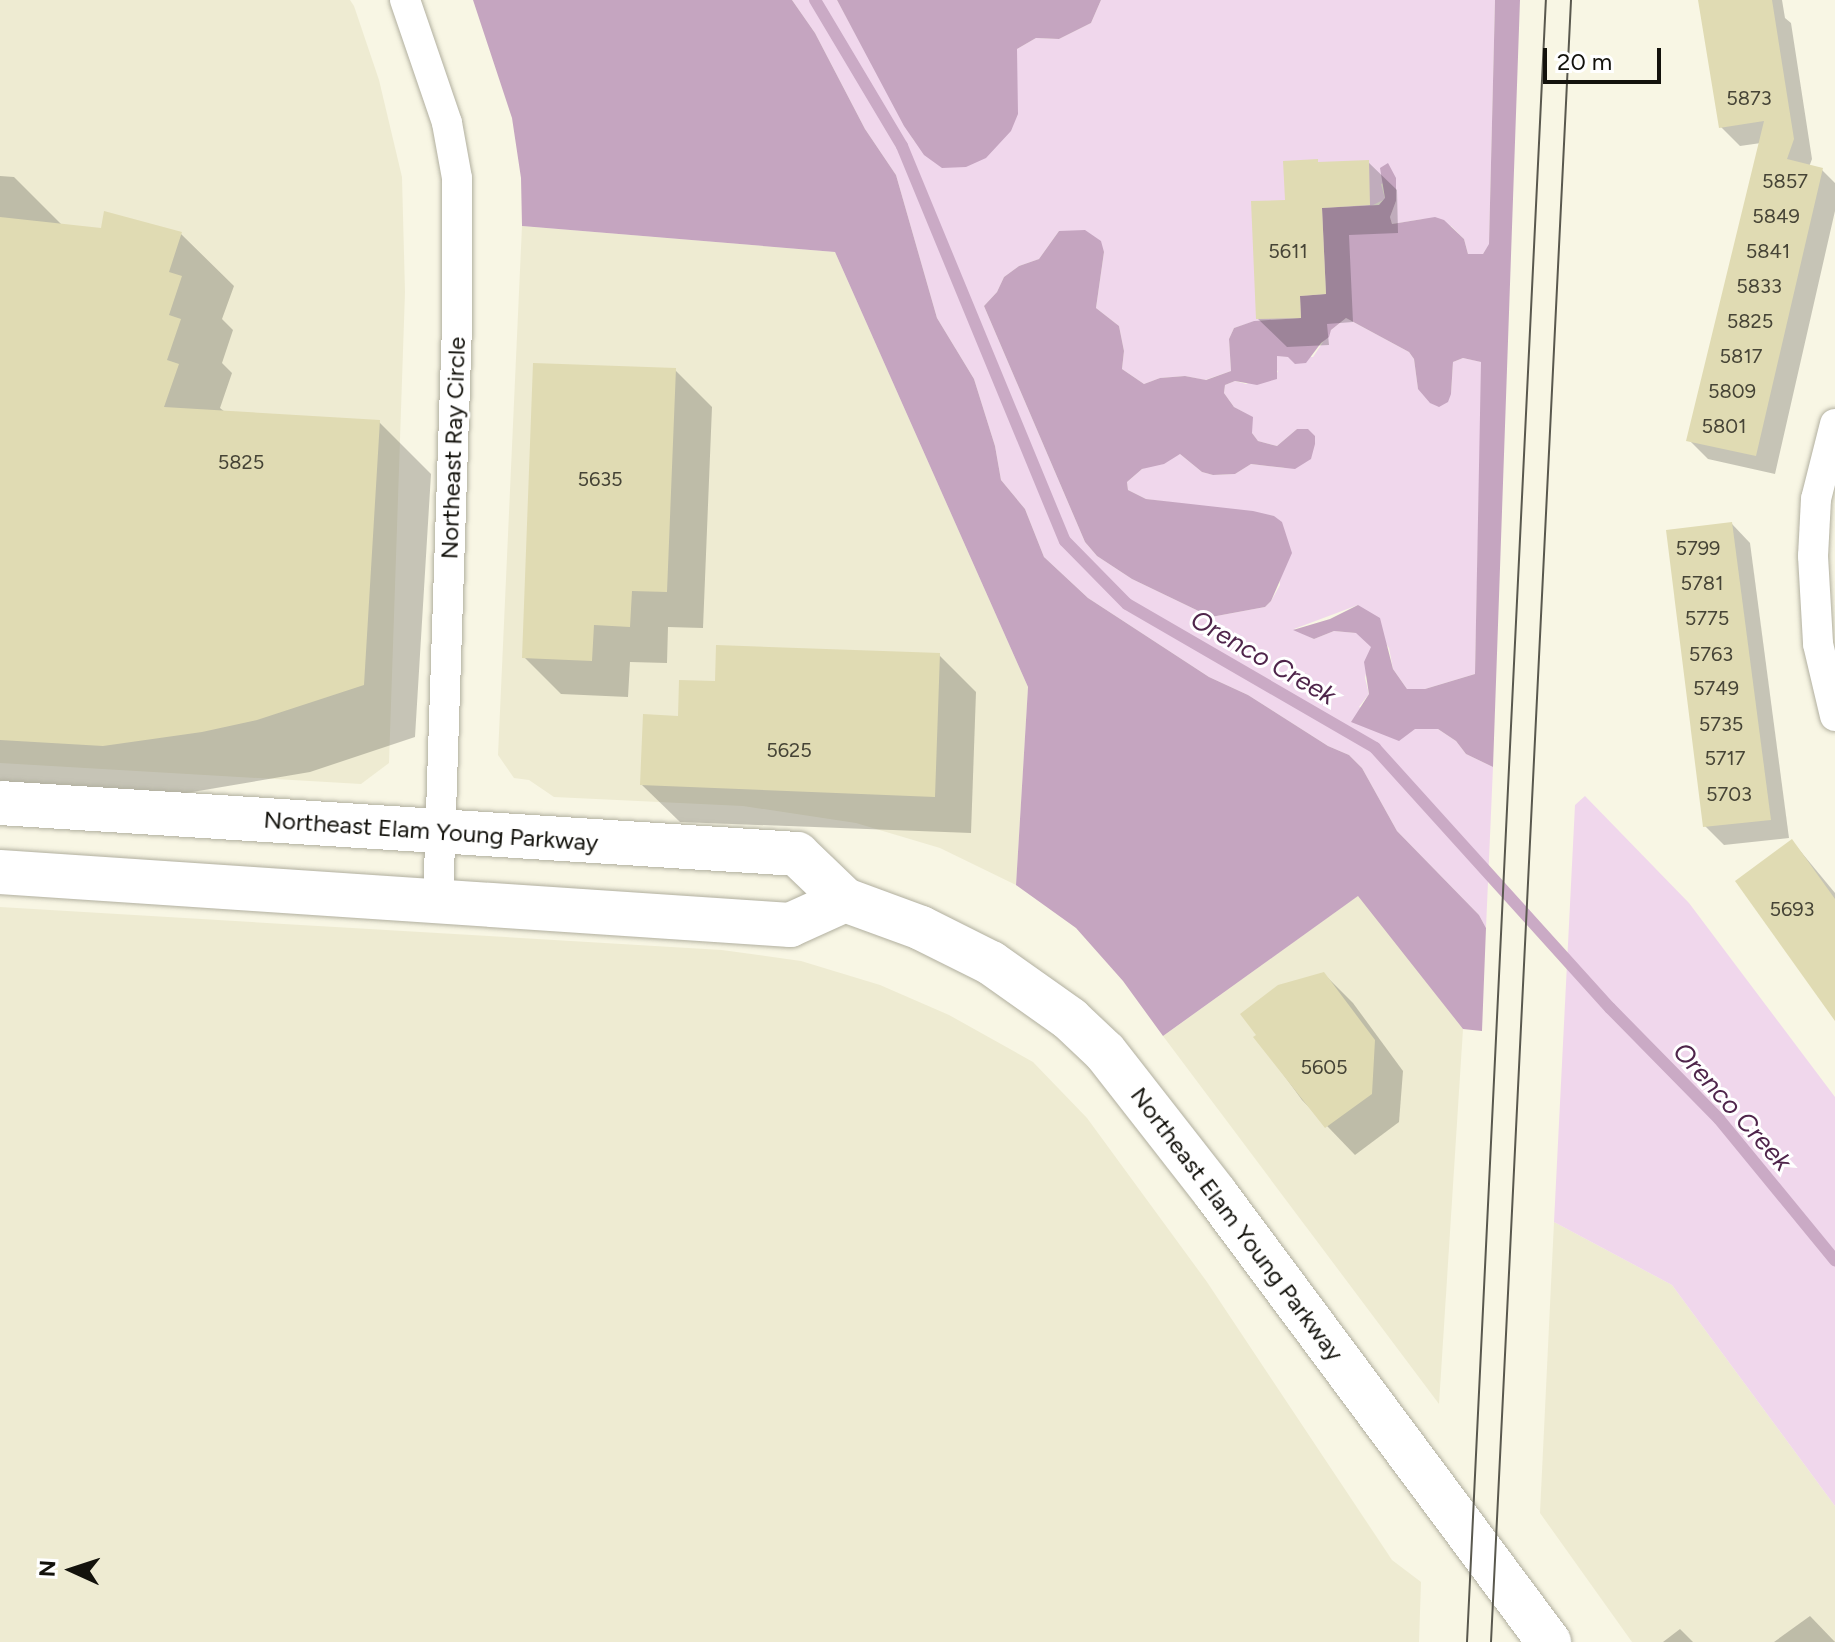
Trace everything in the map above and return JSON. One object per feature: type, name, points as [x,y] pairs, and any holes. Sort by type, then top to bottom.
[{"type":"street","name":"Northeast Ray Circle","points":[[405,0],[447,123],[457,178],[457,325],[438,903]]},
{"type":"street","points":[[1835,424],[1816,499],[1813,556],[1818,644],[1835,716]]},
{"type":"street","name":"Northeast Elam Young Parkway","points":[[0,803],[797,854],[845,900],[921,928],[991,963],[1070,1019],[1105,1052],[1257,1249],[1549,1642]]},
{"type":"street","points":[[0,872],[790,925],[845,900]]},
{"type":"shaded area","points":[[0,0],[350,0],[354,6],[379,80],[402,177],[405,292],[389,763],[361,784],[0,763]]},
{"type":"shaded area","points":[[473,0],[792,0],[815,33],[865,129],[896,175],[937,318],[974,379],[995,446],[1001,480],[1025,509],[1044,557],[1088,598],[1209,677],[1248,695],[1328,746],[1349,755],[1362,768],[1397,831],[1479,915],[1486,928],[1482,1031],[1463,1029],[1358,896],[1163,1036],[1123,981],[1076,928],[1016,885],[1028,687],[835,252],[522,226],[521,178],[512,118]]},
{"type":"shaded area","points":[[792,0],[837,0],[914,141],[1015,81],[1017,49],[1036,38],[1059,39],[1091,23],[1101,0],[1495,0],[1489,245],[1483,254],[1468,254],[1464,239],[1451,226],[1423,219],[1392,224],[1390,217],[1396,201],[1396,178],[1381,184],[1385,199],[1371,206],[1326,294],[1301,318],[1255,321],[1234,328],[1229,339],[1231,371],[1205,380],[1185,376],[1160,378],[1144,384],[1122,369],[1124,351],[1119,326],[1096,308],[1104,252],[1059,231],[1039,259],[1019,266],[1004,277],[997,292],[984,306],[1085,542],[1097,556],[1132,579],[1211,617],[1265,607],[1271,601],[1280,585],[1274,516],[1146,499],[1128,490],[1127,482],[1142,469],[1180,454],[1202,472],[1213,475],[1235,474],[1251,464],[1284,468],[1308,430],[1297,429],[1277,446],[1258,441],[1252,433],[1252,417],[1234,407],[1224,393],[1225,385],[1235,381],[1246,384],[1278,372],[1274,364],[1277,356],[1313,357],[1331,330],[1346,318],[1409,352],[1414,359],[1418,389],[1451,394],[1453,362],[1463,358],[1482,362],[1475,674],[1425,689],[1407,689],[1393,669],[1389,648],[1358,605],[1294,629],[1314,639],[1334,631],[1357,633],[1372,647],[1365,678],[1369,694],[1359,707],[1415,729],[1438,729],[1456,741],[1466,754],[1493,767],[1486,928],[1479,915],[1397,831],[1362,768],[1349,755],[1328,746],[1248,695],[1209,677],[1088,598],[1044,557],[1025,509],[1001,480],[995,446],[974,379],[937,318],[896,175],[865,129],[815,33]]},
{"type":"shaded area","points":[[837,0],[1101,0],[1091,23],[1059,39],[1036,38],[1017,49],[1018,114],[1011,131],[986,158],[966,167],[942,168],[924,155],[904,126]]},
{"type":"shaded area","points":[[1495,0],[1520,0],[1493,767],[1466,754],[1456,741],[1438,729],[1415,729],[1399,741],[1351,722],[1369,694],[1364,662],[1371,647],[1356,633],[1334,631],[1314,639],[1293,630],[1330,619],[1358,605],[1380,618],[1393,669],[1407,689],[1425,689],[1475,674],[1481,362],[1463,358],[1453,362],[1451,394],[1448,402],[1439,407],[1430,403],[1418,389],[1414,359],[1409,352],[1346,318],[1331,330],[1329,337],[1306,363],[1295,364],[1288,357],[1277,356],[1277,379],[1257,385],[1235,381],[1225,385],[1224,393],[1234,407],[1253,417],[1252,433],[1258,441],[1277,446],[1297,429],[1308,429],[1315,436],[1315,444],[1311,459],[1295,469],[1251,464],[1235,474],[1213,475],[1202,472],[1180,454],[1164,464],[1142,469],[1127,482],[1128,490],[1146,499],[1253,511],[1274,516],[1282,522],[1292,553],[1271,601],[1265,607],[1211,617],[1132,579],[1097,556],[1085,542],[984,306],[997,292],[1004,277],[1019,266],[1039,259],[1059,231],[1085,230],[1101,241],[1104,252],[1096,308],[1119,326],[1124,351],[1122,369],[1144,384],[1160,378],[1185,376],[1206,380],[1231,371],[1229,339],[1234,328],[1254,321],[1301,318],[1300,296],[1326,294],[1322,208],[1379,205],[1385,198],[1380,168],[1388,163],[1396,178],[1396,201],[1390,217],[1392,224],[1435,217],[1444,220],[1464,239],[1468,254],[1483,254],[1489,244]]},
{"type":"shaded area","points":[[522,226],[835,252],[1028,687],[1016,885],[940,848],[856,823],[743,806],[554,797],[529,780],[514,778],[498,755]]},
{"type":"shaded area","points":[[1585,796],[1689,903],[1835,1097],[1835,1506],[1672,1285],[1554,1222],[1575,805]]},
{"type":"shaded area","points":[[1359,895],[1463,1029],[1439,1404],[1163,1036]]},
{"type":"shaded area","points":[[0,907],[722,950],[801,961],[880,985],[949,1015],[1033,1062],[1087,1118],[1207,1282],[1392,1560],[1421,1582],[1419,1642],[0,1642]]},
{"type":"shaded area","points":[[1554,1222],[1672,1285],[1835,1506],[1835,1642],[1632,1642],[1540,1513]]},
{"type":"building","points":[[1698,0],[1772,0],[1794,139],[1787,159],[1823,168],[1756,456],[1686,441],[1764,121],[1719,128]]},
{"type":"building","points":[[1318,159],[1318,162],[1369,160],[1370,205],[1322,208],[1326,294],[1300,296],[1301,318],[1256,319],[1251,201],[1285,200],[1283,161]]},
{"type":"building","points":[[104,211],[182,232],[169,272],[182,276],[169,315],[181,319],[167,360],[179,364],[164,407],[380,420],[364,685],[257,720],[202,732],[103,746],[0,740],[0,217],[101,228]]},
{"type":"building","points":[[533,363],[676,368],[667,592],[632,591],[630,627],[594,625],[592,661],[522,658]]},
{"type":"building","points":[[1732,522],[1771,820],[1703,827],[1666,530]]},
{"type":"building","points":[[716,645],[940,653],[935,797],[640,785],[643,714],[678,716],[679,680],[715,681]]},
{"type":"building","points":[[1792,839],[1835,899],[1835,1021],[1735,881]]},
{"type":"building","points":[[1324,972],[1375,1040],[1372,1094],[1325,1128],[1253,1037],[1256,1035],[1240,1014],[1278,985]]},
{"type":"waterway","name":"Orenco Creek","points":[[815,0],[902,146],[1065,541],[1127,604],[1375,748],[1610,1008],[1719,1119],[1835,1260]]},
{"type":"tram line","points":[[1467,1642],[1546,0]]},
{"type":"tram line","points":[[1491,1642],[1571,0]]}]
